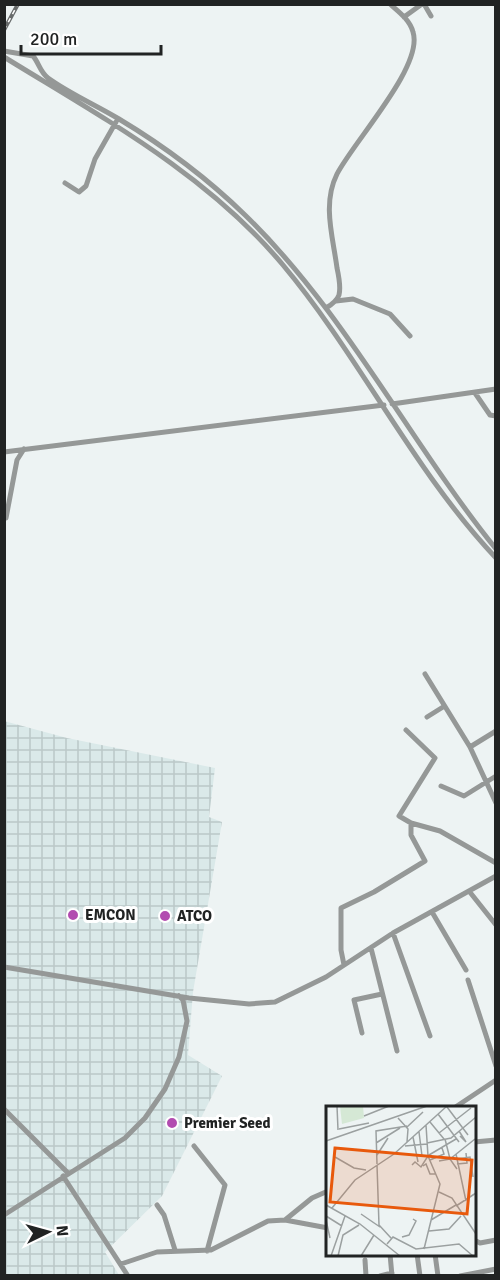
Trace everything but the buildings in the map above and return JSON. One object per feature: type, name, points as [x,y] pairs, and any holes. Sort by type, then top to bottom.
[{"type":"street","points":[[336,301],[340,287],[329,210],[330,192],[346,158],[411,63],[414,33],[404,17],[390,4]]},
{"type":"street","points":[[404,17],[423,4],[430,16]]},
{"type":"street","points":[[4,51],[33,56],[49,79],[184,162],[222,194],[271,241],[326,308],[440,476],[495,549]]},
{"type":"street","points":[[4,57],[117,121],[226,207],[281,263],[335,333],[435,482],[495,558]]},
{"type":"street","points":[[65,183],[79,192],[84,189],[95,159],[117,121]]},
{"type":"street","points":[[326,308],[336,301],[353,299],[390,314],[410,336]]},
{"type":"street","points":[[335,333],[341,330]]},
{"type":"street","points":[[392,404],[495,389]]},
{"type":"street","points":[[475,393],[490,415],[495,416]]},
{"type":"street","points":[[6,451],[384,405]]},
{"type":"street","points":[[6,518],[17,459],[24,449]]},
{"type":"street","points":[[6,451],[17,459]]},
{"type":"street","points":[[425,674],[443,707],[470,747],[484,783],[495,803]]},
{"type":"street","points":[[427,717],[443,707]]},
{"type":"street","points":[[406,730],[435,758],[399,816],[411,823],[440,831],[495,863]]},
{"type":"street","points":[[470,747],[495,731]]},
{"type":"street","points":[[441,786],[464,796],[495,776]]},
{"type":"street","points":[[344,965],[341,950],[341,908],[374,892],[425,861],[411,835],[411,823]]},
{"type":"street","points":[[4,967],[178,995],[249,1004],[275,1002],[326,977],[393,933],[495,876]]},
{"type":"street","points":[[469,891],[495,925]]},
{"type":"street","points":[[432,912],[466,970]]},
{"type":"street","points":[[393,933],[430,1036]]},
{"type":"street","points":[[371,948],[397,1051]]},
{"type":"street","points":[[468,980],[495,1066]]},
{"type":"street","points":[[362,1033],[354,1000],[382,994]]},
{"type":"street","points":[[4,1215],[65,1174],[125,1138],[145,1118],[165,1089],[179,1057],[186,1028],[187,1012],[183,1000],[178,995]]},
{"type":"street","points":[[456,1106],[495,1080]]},
{"type":"street","points":[[4,1109],[65,1174],[128,1275]]},
{"type":"street","points":[[476,1142],[495,1140]]},
{"type":"street","points":[[194,1146],[225,1185],[207,1251]]},
{"type":"street","points":[[285,1220],[312,1198],[326,1191]]},
{"type":"street","points":[[158,1205],[165,1215],[175,1250]]},
{"type":"street","points":[[121,1264],[157,1252],[207,1251],[223,1246],[261,1223],[285,1220],[326,1228]]},
{"type":"street","points":[[476,1241],[480,1244],[495,1240]]},
{"type":"street","points":[[380,1275],[392,1274],[390,1256]]},
{"type":"street","points":[[417,1256],[420,1275]]},
{"type":"street","points":[[435,1256],[438,1275]]},
{"type":"street","points":[[365,1260],[366,1275]]},
{"type":"street","points":[[460,1275],[495,1269]]},
{"type":"shaded area","points":[[4,721],[67,738],[215,768],[209,817],[222,822],[193,992],[188,1055],[222,1076],[162,1196],[105,1252],[119,1275],[5,1275]]},
{"type":"railway","points":[[4,30],[18,4]]},
{"type":"place","name":"EMCON","points":[[73,915]]},
{"type":"place","name":"ATCO","points":[[165,916]]},
{"type":"place","name":"Premier Seed","points":[[172,1123]]}]
